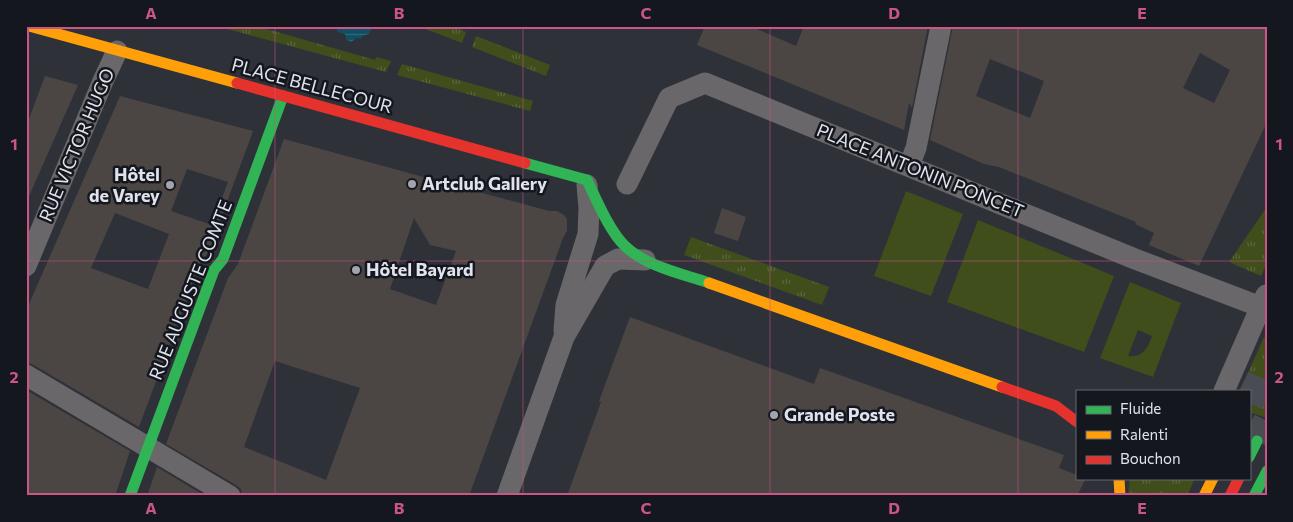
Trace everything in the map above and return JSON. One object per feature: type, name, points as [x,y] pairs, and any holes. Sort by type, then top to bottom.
[{"type":"main road","name":"PLACE BELLECOUR","points":[[29,26],[586,180]]},
{"type":"main road","name":"RUE AUGUSTE COMTE","points":[[130,496],[214,270],[223,259],[283,96]]},
{"type":"main road","points":[[586,180],[605,217],[625,246],[645,260],[1056,406],[1076,421]]},
{"type":"main road","points":[[1250,455],[1257,441]]},
{"type":"main road","points":[[1254,496],[1267,471]]},
{"type":"main road","points":[[1119,480],[1120,496]]},
{"type":"main road","points":[[1204,496],[1212,480]]},
{"type":"main road","points":[[1230,496],[1238,480]]},
{"type":"street","points":[[909,166],[916,148],[941,26]]},
{"type":"street","name":"RUE VICTOR HUGO","points":[[26,266],[102,81],[117,51]]},
{"type":"street","name":"PLACE ANTONIN PONCET","points":[[627,184],[669,98],[705,82],[1135,259],[1264,301]]},
{"type":"street","points":[[564,337],[566,305],[588,234],[589,208],[586,180]]},
{"type":"street","points":[[507,496],[564,337],[605,266],[618,259],[645,260]]},
{"type":"street","points":[[1224,390],[1264,301]]},
{"type":"street","points":[[26,375],[230,496]]},
{"type":"street","points":[[1056,406],[1076,413]]},
{"type":"green space","points":[[228,26],[256,26],[375,60],[376,57],[391,61],[386,72],[227,29]]},
{"type":"green space","points":[[418,26],[453,26],[466,32],[462,43]]},
{"type":"green space","points":[[476,36],[550,65],[546,76],[472,47]]},
{"type":"green space","points":[[402,64],[533,101],[530,111],[397,75]]},
{"type":"green space","points":[[906,191],[963,214],[931,296],[874,276]]},
{"type":"green space","points":[[1267,207],[1267,263],[1261,276],[1229,262]]},
{"type":"green space","points":[[978,220],[1114,276],[1084,352],[947,302]]},
{"type":"green space","points":[[691,237],[829,287],[822,305],[684,255]]},
{"type":"green space","points":[[1130,282],[1181,303],[1153,377],[1100,358]],"holes":[[[1138,330],[1152,336],[1149,344],[1141,354],[1128,356]]]},
{"type":"green space","points":[[1264,337],[1267,338],[1267,418],[1250,412],[1250,390],[1240,390]]},
{"type":"green space","points":[[1130,480],[1194,480],[1187,496],[1128,496]]},
{"type":"water","points":[[338,26],[372,27],[369,34],[351,42],[346,39],[345,34],[337,32]]},
{"type":"building","points":[[705,26],[750,26],[796,46],[804,26],[928,26],[912,108],[909,103],[904,130],[697,45]]},
{"type":"building","points":[[953,26],[1267,26],[1267,122],[1199,266],[1149,245],[1154,233],[1135,224],[1136,222],[999,167],[984,164],[930,140]],"holes":[[[1200,53],[1230,70],[1214,103],[1183,88]],[[990,59],[1044,81],[1030,118],[976,96]]]},
{"type":"building","points":[[45,76],[78,85],[26,203],[26,127]]},
{"type":"building","points":[[120,96],[253,131],[209,251],[199,265],[139,427],[32,364],[26,363],[26,311]],"holes":[[[187,169],[228,182],[212,225],[171,211]],[[115,213],[169,234],[148,289],[91,268]]]},
{"type":"building","points":[[284,139],[549,211],[557,211],[567,219],[567,231],[469,496],[242,496],[241,489],[236,485],[166,444],[228,278],[238,264]],"holes":[[[414,218],[430,245],[456,251],[436,305],[390,289]],[[275,361],[360,388],[326,480],[244,447]]]},
{"type":"building","points":[[722,208],[746,217],[738,241],[714,233]]},
{"type":"building","name":"Grande Poste","points":[[630,317],[814,384],[820,368],[1064,455],[1059,468],[1076,475],[1076,480],[1085,480],[1077,496],[567,496],[601,402],[599,401]]},
{"type":"building","points":[[26,390],[130,451],[115,496],[26,496]]},
{"type":"building","points":[[157,467],[205,496],[147,496]]},
{"type":"tunnel","points":[[1250,401],[1267,365]]},
{"type":"tunnel","points":[[1257,441],[1267,421]]},
{"type":"traffic: fast","points":[[130,496],[214,270],[223,259],[283,96]]},
{"type":"traffic: fast","points":[[525,163],[587,180],[599,206],[619,240],[633,253],[676,273],[709,283]]},
{"type":"traffic: fast","points":[[1250,455],[1257,441]]},
{"type":"traffic: fast","points":[[1254,496],[1267,471]]},
{"type":"traffic: slow","points":[[29,26],[237,83]]},
{"type":"traffic: slow","points":[[709,283],[1002,387]]},
{"type":"traffic: slow","points":[[1119,480],[1120,496]]},
{"type":"traffic: slow","points":[[1204,496],[1212,480]]},
{"type":"traffic: jam","points":[[237,83],[525,163]]},
{"type":"traffic: jam","points":[[1002,387],[1056,406],[1076,421]]},
{"type":"traffic: jam","points":[[1230,496],[1238,480]]},
{"type":"place","name":"Artclub Gallery","points":[[412,184]]},
{"type":"place","name":"Hôtel de Varey","points":[[170,185]]},
{"type":"place","name":"Hôtel Bayard","points":[[356,270]]},
{"type":"place","name":"Grande Poste","points":[[774,415]]}]
